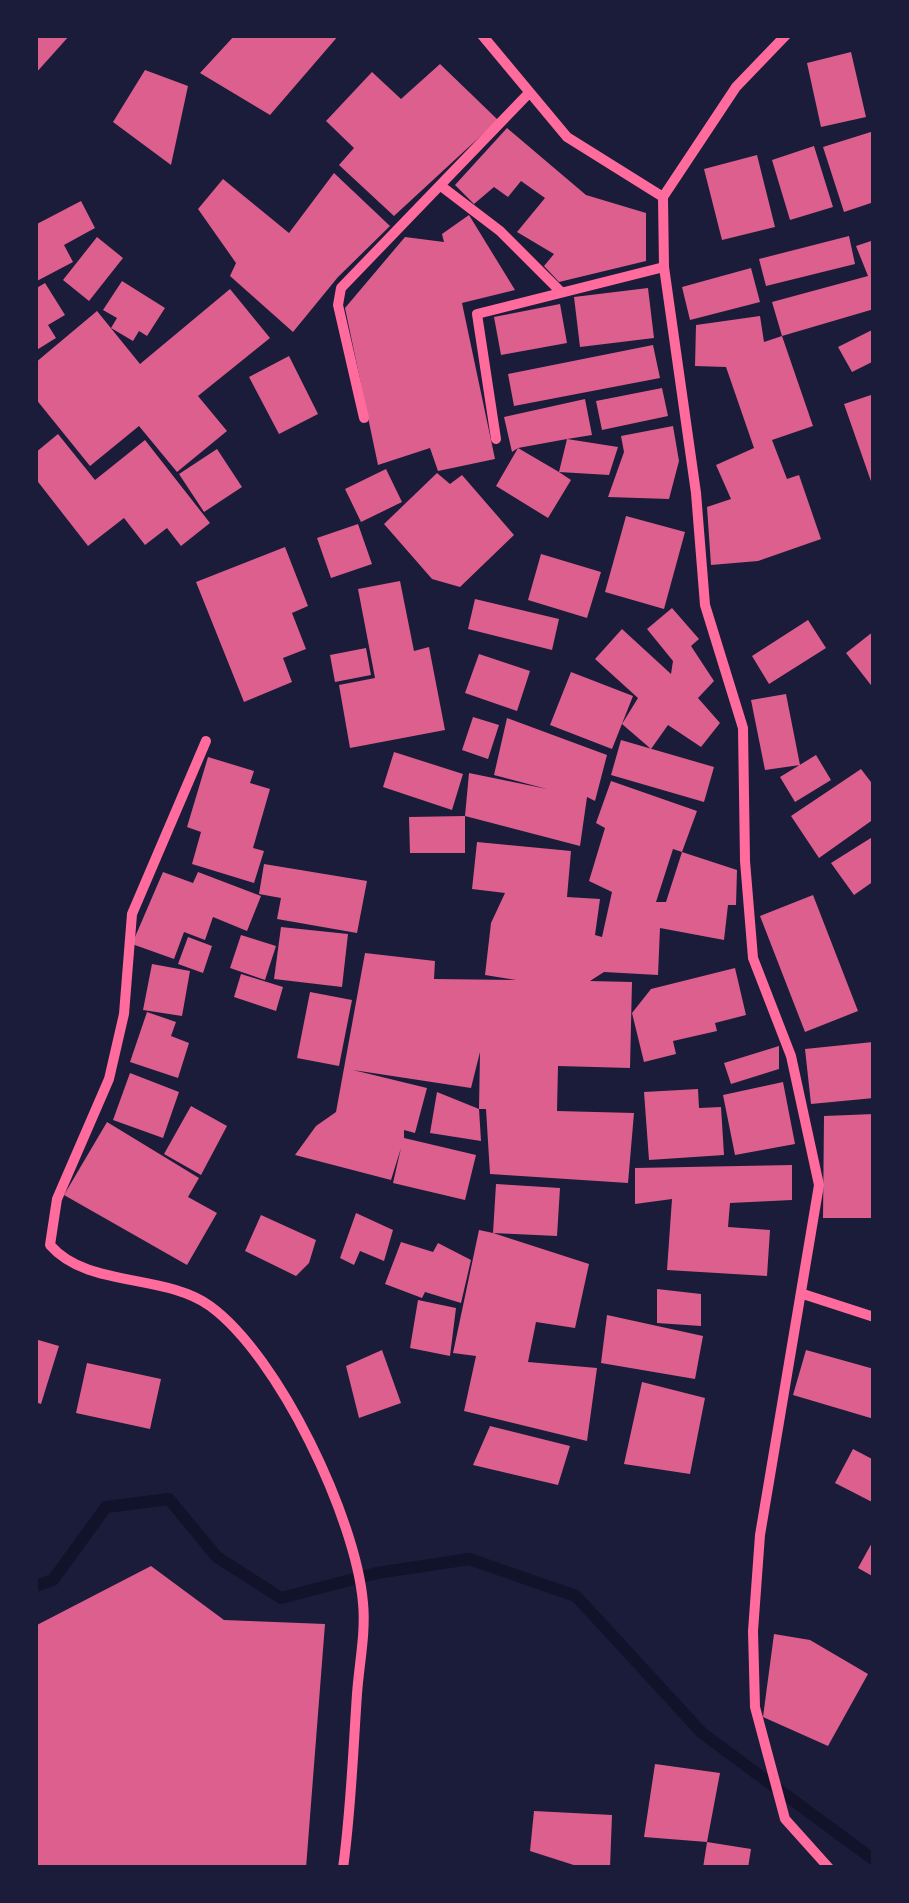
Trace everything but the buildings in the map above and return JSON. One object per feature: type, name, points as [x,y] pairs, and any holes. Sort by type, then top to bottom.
[{"type":"street","points":[[482,35],[567,137],[664,197]]},
{"type":"street","points":[[786,35],[736,87],[664,197],[664,267],[696,493],[704,605],[743,728],[745,860],[754,958],[792,1056],[819,1185],[754,1578],[755,1708],[785,1819],[829,1868]]},
{"type":"street","points":[[364,418],[338,306],[341,288],[528,94]]},
{"type":"street","points":[[441,186],[500,231],[560,292]]},
{"type":"street","points":[[496,440],[476,314],[664,267]]},
{"type":"street","points":[[206,740],[132,914],[124,1014],[109,1079],[57,1199],[50,1244],[60,1256],[79,1265],[183,1290],[211,1306],[251,1345],[276,1380],[346,1527],[364,1604],[343,1868]]},
{"type":"street","points":[[803,1294],[874,1317]]},
{"type":"waterway","points":[[35,1586],[53,1580],[106,1507],[169,1499],[217,1557],[281,1598],[377,1573],[469,1559],[576,1596],[702,1733],[874,1860]]}]
